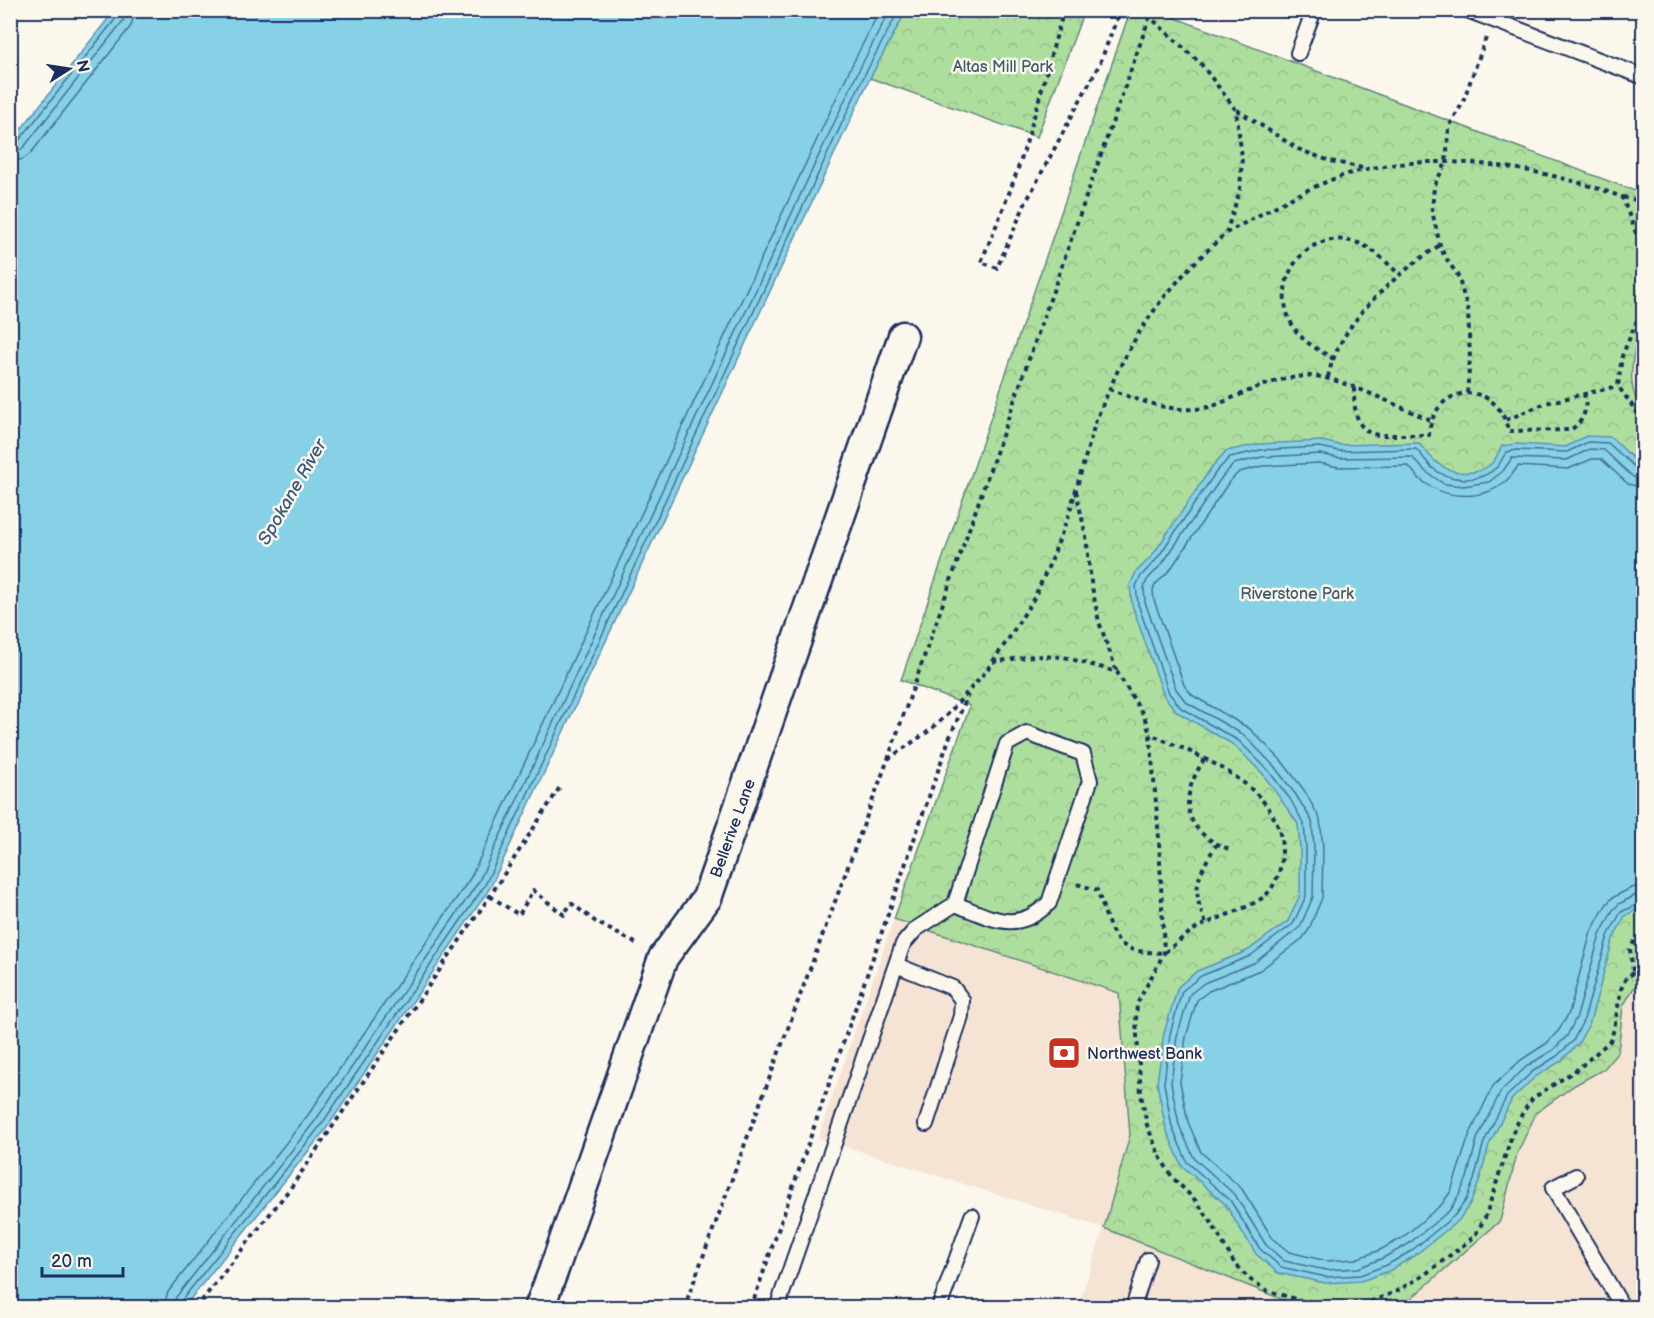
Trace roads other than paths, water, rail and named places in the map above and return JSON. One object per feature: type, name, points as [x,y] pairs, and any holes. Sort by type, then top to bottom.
[{"type":"street","name":"Bellerive Lane","points":[[539,1308],[663,958],[707,898],[903,336]]},
{"type":"lane","points":[[1298,52],[1314,10]]},
{"type":"lane","points":[[1467,10],[1644,77]]},
{"type":"lane","points":[[777,1308],[903,944],[916,929],[955,904],[1007,744],[1027,734],[1083,754],[1090,781],[1049,903],[1037,915],[1012,923],[955,904]]},
{"type":"lane","points":[[896,965],[952,988],[962,1000],[961,1016],[926,1124]]},
{"type":"lane","points":[[1576,1176],[1553,1188],[1623,1308]]},
{"type":"lane","points":[[939,1308],[972,1216]]},
{"type":"lane","points":[[1133,1308],[1148,1260]]},
{"type":"water","name":"Spokane River","points":[[114,11],[906,11],[870,78],[490,888],[326,1129],[184,1307],[11,1307],[11,142]]},
{"type":"water","points":[[1586,436],[1611,437],[1643,468],[1643,906],[1625,916],[1613,939],[1590,1022],[1578,1044],[1561,1061],[1535,1077],[1512,1099],[1489,1145],[1471,1202],[1459,1220],[1414,1256],[1389,1271],[1361,1281],[1325,1283],[1278,1273],[1256,1254],[1225,1204],[1182,1166],[1166,1129],[1157,1083],[1164,1033],[1178,987],[1197,971],[1247,951],[1288,921],[1300,895],[1298,824],[1263,774],[1234,745],[1177,712],[1164,696],[1132,605],[1130,585],[1136,572],[1152,556],[1211,468],[1226,451],[1260,444],[1321,441],[1339,445],[1419,443],[1441,466],[1456,471],[1471,472],[1486,468],[1492,463],[1502,446],[1516,444],[1566,447]]},
{"type":"place","name":"Northwest Bank","points":[[1064,1053]]},
{"type":"park label","name":"Altas Mill Park","points":[[1003,66]]},
{"type":"park label","name":"Riverstone Park","points":[[1297,593]]}]
